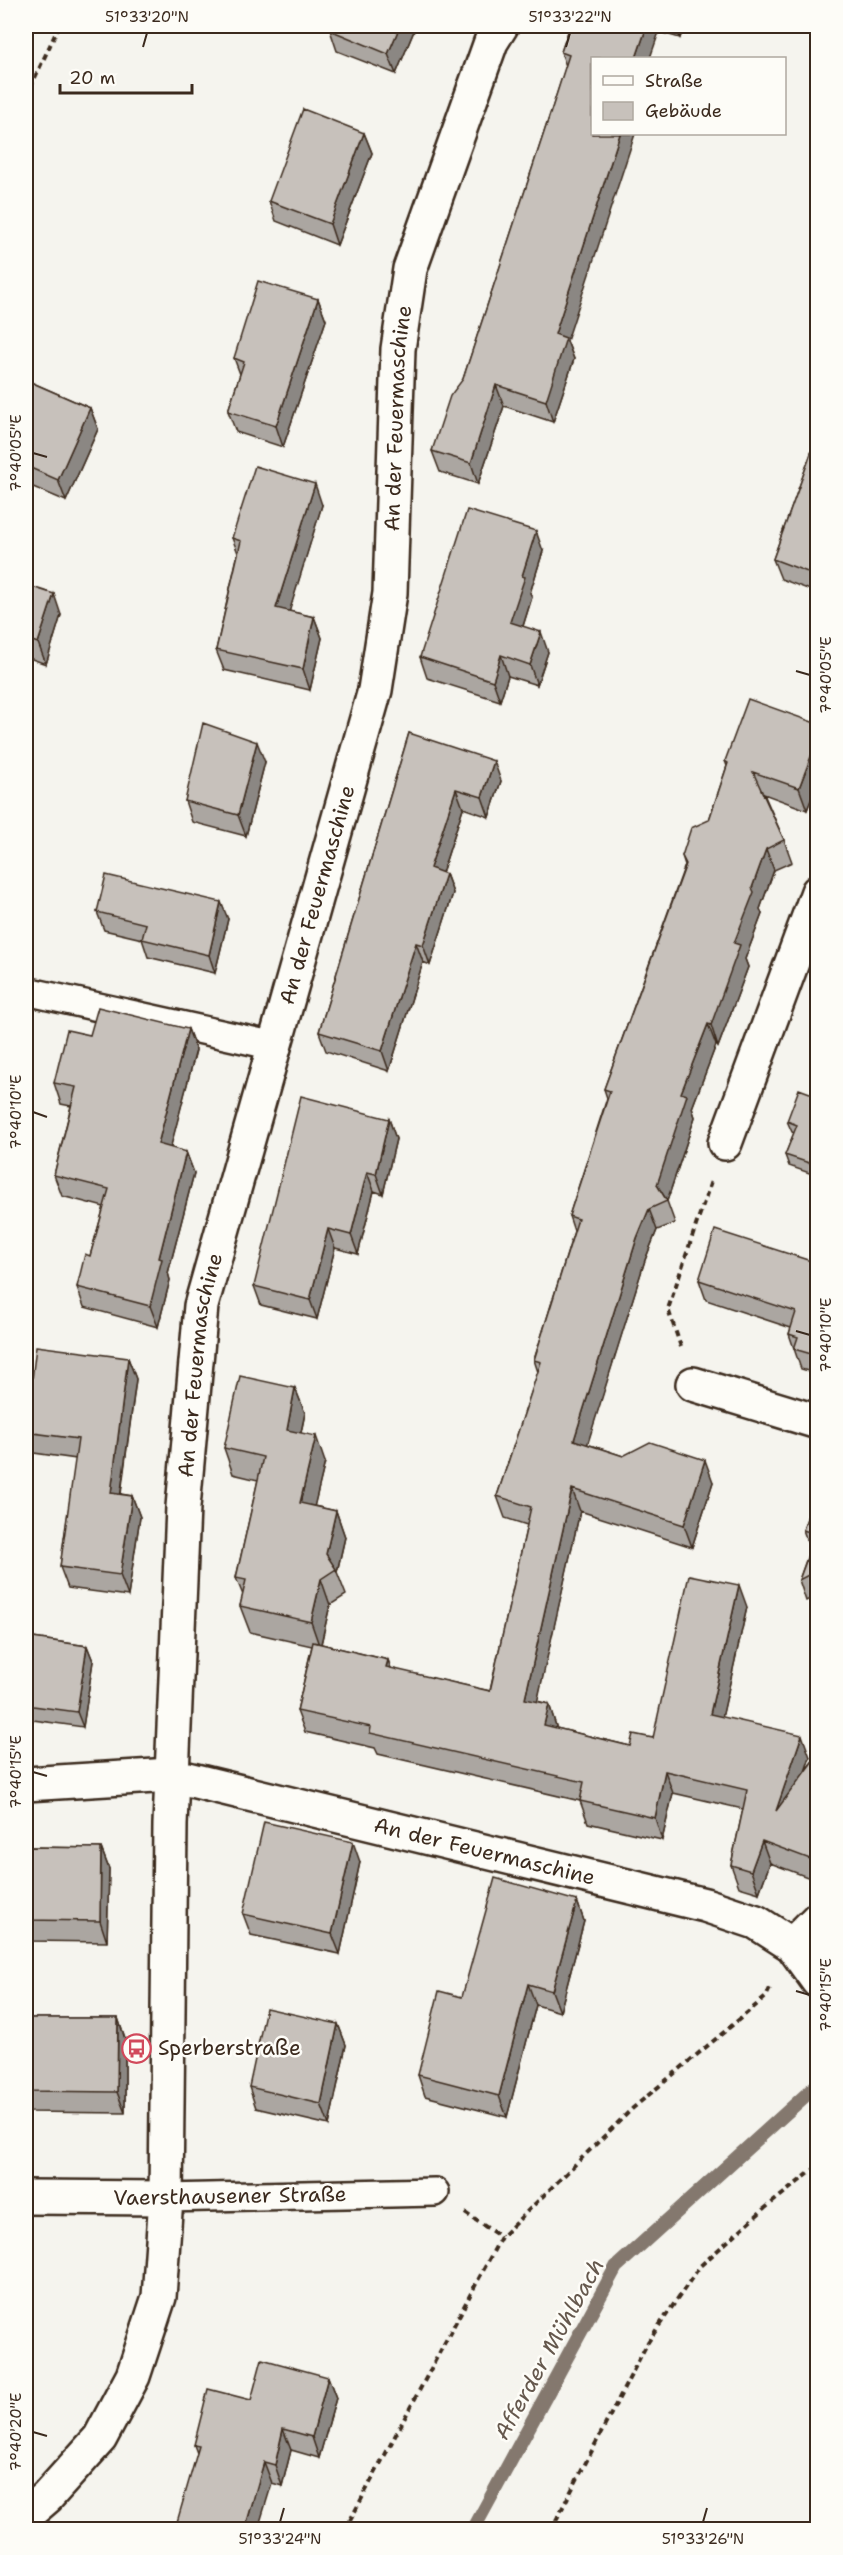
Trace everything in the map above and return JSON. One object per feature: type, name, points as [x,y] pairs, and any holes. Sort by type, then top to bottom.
[{"type":"street","name":"An der Feuermaschine","points":[[166,2198],[171,1775],[183,1507],[201,1306],[375,690],[390,593],[398,350],[410,269],[491,42],[501,26]]},
{"type":"street","points":[[725,1143],[818,892]]},
{"type":"street","points":[[693,1384],[818,1422]]},
{"type":"street","name":"An der Feuermaschine","points":[[26,1784],[171,1775],[705,1905],[756,1922],[792,1945]]},
{"type":"street","points":[[818,1919],[792,1945],[818,1981]]},
{"type":"street","name":"Vaersthausener Straße","points":[[26,2197],[166,2198]]},
{"type":"street","points":[[26,2515],[47,2497],[100,2438],[133,2376],[159,2297],[166,2198]]},
{"type":"lane","points":[[26,992],[275,1046]]},
{"type":"lane","name":"Vaersthausener Straße","points":[[166,2198],[435,2192]]},
{"type":"path","points":[[26,97],[59,26]]},
{"type":"path","points":[[693,1384],[668,1309],[725,1143]]},
{"type":"path","points":[[345,2529],[501,2237],[633,2108],[766,1997],[792,1945]]},
{"type":"path","points":[[551,2529],[648,2343],[700,2266],[764,2209],[818,2166]]},
{"type":"path","points":[[435,2192],[501,2237]]},
{"type":"building","points":[[331,26],[400,26],[388,54],[330,30]]},
{"type":"building","points":[[570,26],[647,26],[636,57],[591,57],[591,135],[620,135],[555,334],[566,338],[546,401],[496,385],[471,463],[432,451],[450,396],[463,379],[553,105],[569,55],[561,52]]},
{"type":"building","points":[[303,109],[364,133],[330,224],[269,201]]},
{"type":"building","points":[[258,281],[318,299],[276,426],[228,411],[244,362],[234,358]]},
{"type":"building","points":[[26,380],[90,408],[58,480],[26,466]]},
{"type":"building","points":[[818,434],[818,576],[773,559]]},
{"type":"building","points":[[255,466],[315,484],[276,608],[314,617],[303,669],[216,650],[241,541],[232,538]]},
{"type":"building","points":[[467,510],[536,531],[522,576],[525,577],[510,622],[541,632],[530,665],[501,655],[493,681],[420,657]]},
{"type":"building","points":[[26,585],[54,594],[38,643],[26,639]]},
{"type":"building","points":[[748,699],[818,724],[818,738],[799,788],[753,772],[784,840],[766,849],[752,888],[754,892],[734,943],[740,945],[711,1025],[708,1024],[681,1093],[687,1095],[657,1185],[667,1201],[649,1209],[637,1238],[574,1440],[623,1456],[650,1442],[705,1460],[684,1525],[572,1489],[525,1699],[549,1704],[544,1725],[630,1746],[633,1734],[653,1738],[689,1575],[739,1585],[710,1714],[802,1735],[776,1811],[818,1754],[818,1862],[762,1841],[751,1871],[731,1865],[747,1790],[665,1771],[655,1818],[580,1801],[584,1782],[370,1733],[371,1727],[297,1711],[313,1642],[388,1660],[386,1667],[490,1691],[531,1507],[497,1496],[541,1362],[534,1360],[578,1219],[569,1216],[610,1091],[604,1089],[686,864],[682,856],[691,828],[709,820],[728,763],[725,761]]},
{"type":"building","points":[[203,723],[257,742],[238,815],[185,801]]},
{"type":"building","points":[[409,733],[494,761],[482,797],[456,789],[430,868],[446,874],[423,945],[416,943],[382,1051],[319,1032]]},
{"type":"building","points":[[106,875],[221,902],[209,955],[142,939],[146,924],[97,912]]},
{"type":"building","points":[[98,1007],[188,1029],[158,1144],[186,1152],[159,1258],[162,1259],[150,1306],[77,1287],[85,1254],[90,1256],[109,1189],[54,1175],[76,1087],[54,1083],[67,1030],[90,1035]]},
{"type":"building","points":[[799,1089],[818,1096],[818,1166],[785,1155],[797,1125],[787,1121]]},
{"type":"building","points":[[301,1096],[389,1119],[376,1174],[367,1172],[351,1235],[328,1229],[310,1300],[254,1286]]},
{"type":"building","points":[[715,1230],[811,1261],[814,1253],[818,1254],[818,1356],[794,1349],[798,1337],[789,1334],[796,1312],[699,1280]]},
{"type":"building","points":[[36,1346],[128,1358],[111,1493],[132,1496],[120,1575],[60,1567],[78,1439],[26,1432]]},
{"type":"building","points":[[240,1376],[295,1388],[287,1430],[316,1436],[300,1503],[336,1511],[326,1554],[336,1569],[321,1579],[311,1622],[240,1606],[246,1580],[236,1578],[263,1457],[224,1448]]},
{"type":"building","points":[[818,1486],[818,1570],[799,1580],[816,1534],[803,1530]]},
{"type":"building","points":[[26,1637],[87,1646],[77,1712],[26,1705]]},
{"type":"building","points":[[264,1822],[353,1842],[332,1934],[243,1914]]},
{"type":"building","points":[[26,1847],[101,1848],[100,1921],[26,1920]]},
{"type":"building","points":[[495,1878],[577,1901],[552,1991],[528,1984],[499,2096],[418,2075],[439,1991],[462,1997]]},
{"type":"building","points":[[266,2008],[338,2024],[321,2104],[249,2087]]},
{"type":"building","points":[[26,2018],[118,2018],[117,2092],[26,2091]]},
{"type":"building","points":[[262,2359],[328,2377],[312,2437],[283,2429],[275,2465],[264,2462],[245,2529],[175,2529],[199,2446],[194,2445],[208,2389],[251,2400]]},
{"type":"waterway","name":"Afferder Mühlbach","points":[[473,2530],[616,2267],[818,2084]]},
{"type":"place","name":"Sperberstraße","points":[[137,2048]]}]
